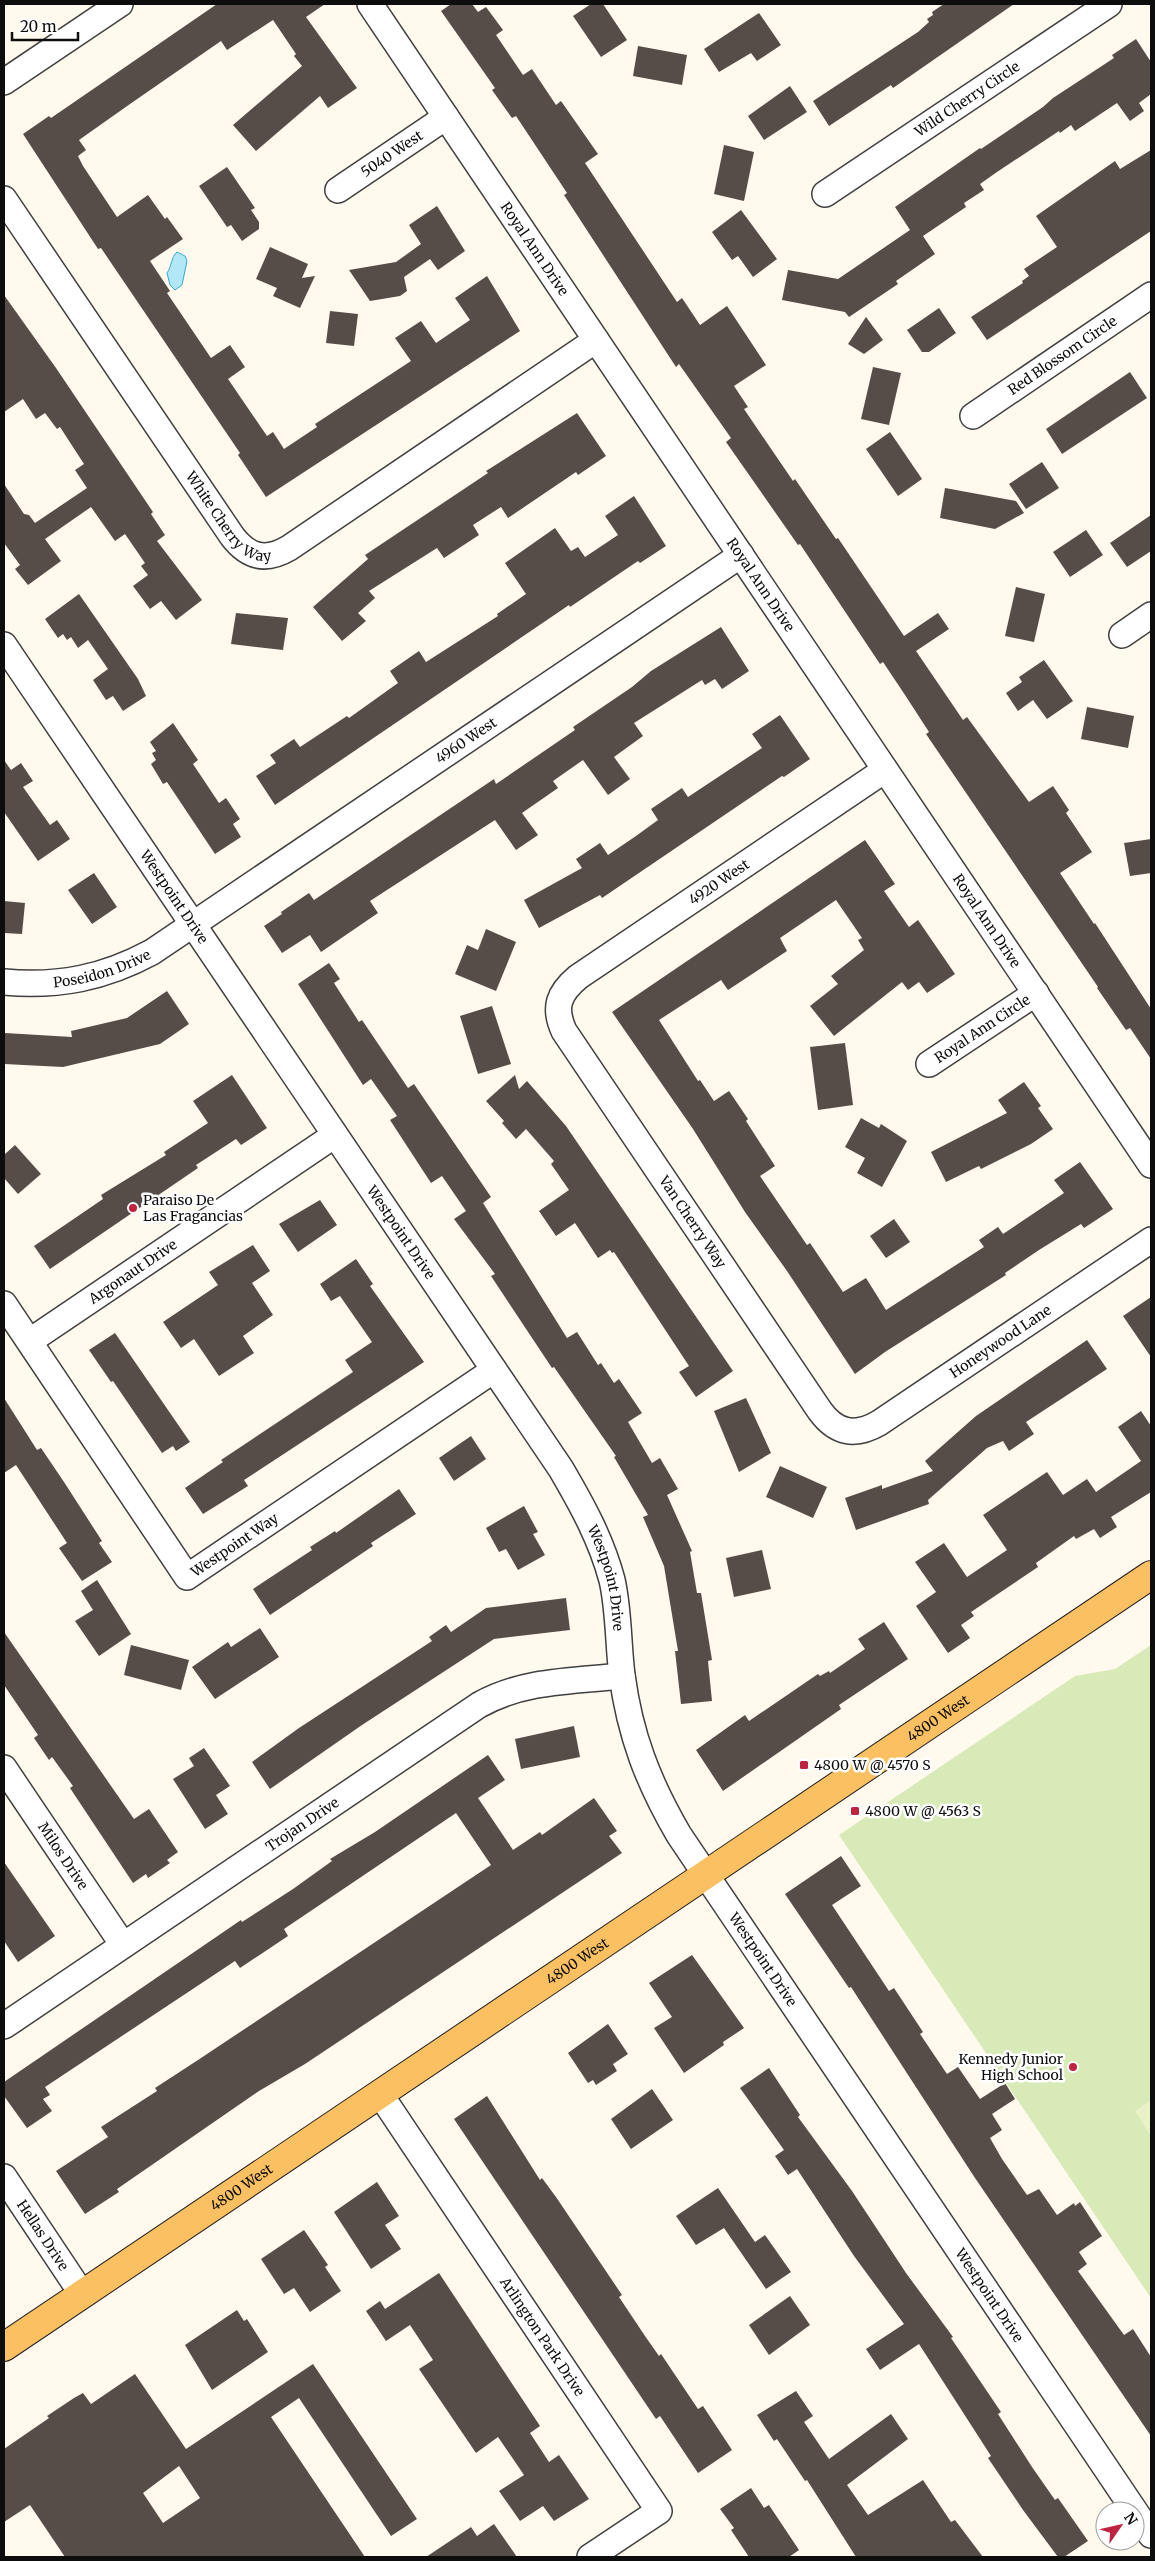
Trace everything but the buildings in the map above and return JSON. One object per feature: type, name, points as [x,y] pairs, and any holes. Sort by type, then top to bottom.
[{"type":"main road","name":"4800 West","points":[[4,2347],[1151,1575]]},
{"type":"street","points":[[4,82],[120,4]]},
{"type":"street","name":"Royal Ann Drive","points":[[370,4],[1151,1165]]},
{"type":"street","name":"Wild Cherry Circle","points":[[825,194],[1109,4]]},
{"type":"street","name":"5040 West","points":[[338,190],[446,117]]},
{"type":"street","name":"White Cherry Way","points":[[4,198],[232,536],[244,549],[260,557],[275,555],[289,548],[596,340]]},
{"type":"street","name":"Red Blossom Circle","points":[[973,416],[1151,295]]},
{"type":"street","name":"4960 West","points":[[192,925],[741,555]]},
{"type":"street","points":[[1122,635],[1151,615]]},
{"type":"street","name":"Westpoint Drive","points":[[4,645],[561,1469],[592,1525],[612,1582],[622,1676],[630,1723],[642,1763],[659,1802],[705,1874],[1151,2535]]},
{"type":"street","name":"4920 West","points":[[558,1000],[578,977],[885,770]]},
{"type":"street","name":"Poseidon Drive","points":[[4,982],[59,984],[97,976],[116,970],[152,952],[192,925]]},
{"type":"street","name":"Royal Ann Circle","points":[[929,1064],[1036,993]]},
{"type":"street","name":"Van Cherry Way","points":[[558,1000],[558,1010],[564,1031],[820,1411],[831,1424],[846,1432]]},
{"type":"street","name":"Argonaut Drive","points":[[30,1341],[335,1135]]},
{"type":"street","name":"Honeywood Lane","points":[[846,1432],[863,1430],[879,1423],[1151,1240]]},
{"type":"street","points":[[4,1304],[30,1341]]},
{"type":"street","name":"Westpoint Way","points":[[30,1341],[187,1577],[494,1370]]},
{"type":"street","name":"Trojan Drive","points":[[4,2026],[492,1698],[529,1686],[622,1676]]},
{"type":"street","name":"Milos Drive","points":[[4,1768],[123,1945]]},
{"type":"street","name":"Arlington Park Drive","points":[[380,2094],[659,2511],[590,2557]]},
{"type":"street","name":"Hellas Drive","points":[[4,2177],[82,2294]]},
{"type":"green space","name":"Kennedy Junior High School","points":[[1151,1645],[1151,2298],[839,1835],[1075,1676],[1115,1669]]},
{"type":"green space","points":[[1151,2100],[1151,2136],[1135,2111]]},
{"type":"water","points":[[177,252],[185,256],[187,261],[182,285],[175,290],[170,285],[167,273]]},
{"type":"place","name":"Paraiso De Las Fragancias","points":[[133,1208]]},
{"type":"place","name":"4800 W @ 4570 S","points":[[804,1765]]},
{"type":"place","name":"4800 W @ 4563 S","points":[[855,1811]]},
{"type":"place","name":"Kennedy Junior High School","points":[[1073,2067]]}]
